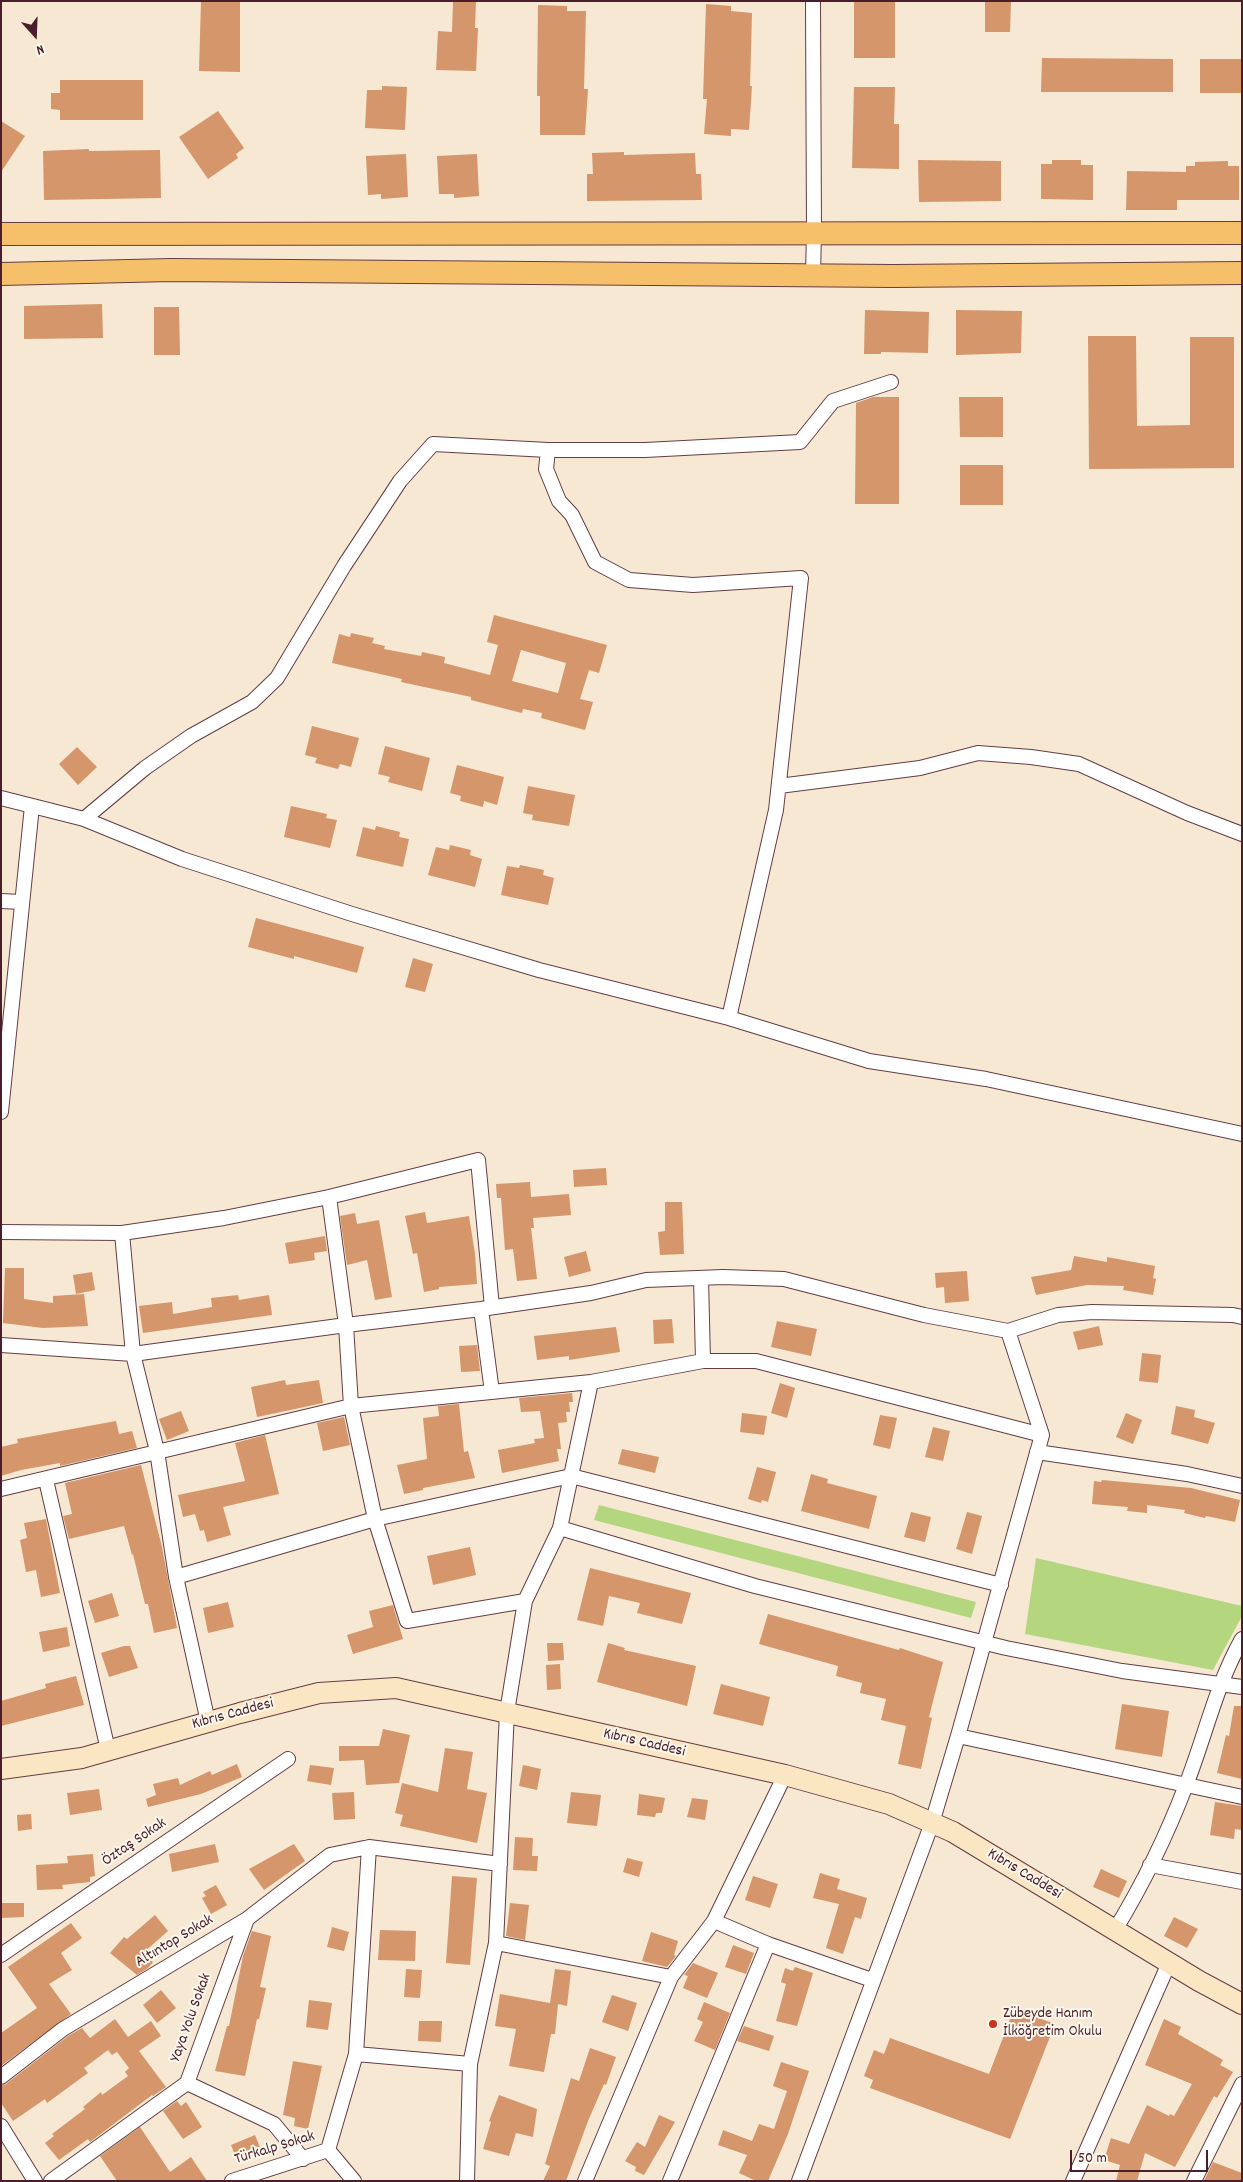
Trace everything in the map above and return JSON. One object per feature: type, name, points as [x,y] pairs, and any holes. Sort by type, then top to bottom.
[{"type":"main road","points":[[1,234],[1242,233]]},
{"type":"main road","points":[[1,274],[171,270],[813,275],[1242,273]]},
{"type":"main road","name":"Kıbrıs Caddesi","points":[[1,1769],[82,1758],[319,1692],[396,1688],[785,1775],[889,1804],[953,1832],[1169,1963],[1242,2004]]},
{"type":"street","points":[[813,1],[813,275]]},
{"type":"street","points":[[84,819],[145,768],[191,736],[252,702],[277,678],[344,566],[400,481],[433,444],[548,450],[645,450],[800,442],[832,402],[891,382]]},
{"type":"street","points":[[548,450],[546,469],[559,501],[572,516],[595,562],[629,580],[693,585],[800,578],[776,810],[729,1018]]},
{"type":"street","points":[[779,786],[920,768],[978,753],[1031,756],[1078,764],[1188,813],[1242,834]]},
{"type":"street","points":[[1,798],[84,819],[182,859],[352,914],[539,970],[729,1018],[869,1061],[986,1079],[1242,1134]]},
{"type":"street","points":[[1,1112],[5,1015],[32,806]]},
{"type":"street","points":[[1,901],[21,902]]},
{"type":"street","points":[[1,1232],[122,1232],[224,1218],[329,1196],[478,1160],[492,1392]]},
{"type":"street","points":[[329,1196],[346,1325],[351,1406],[375,1519],[406,1621],[525,1601]]},
{"type":"street","points":[[122,1232],[133,1354],[157,1451],[176,1577],[208,1722]]},
{"type":"street","points":[[701,1278],[702,1361]]},
{"type":"street","points":[[1,1345],[133,1354],[591,1293],[646,1280],[701,1278],[784,1279],[924,1315],[1008,1331],[1058,1314],[1233,1315],[1242,1317]]},
{"type":"street","points":[[799,2181],[872,1980],[932,1823],[1001,1586],[1042,1435],[1008,1331]]},
{"type":"street","points":[[1,1489],[46,1480],[157,1451],[351,1406],[591,1382],[702,1361],[756,1361],[1042,1435]]},
{"type":"street","points":[[466,2181],[470,2064],[496,1943],[507,1712],[525,1601],[560,1528],[591,1382]]},
{"type":"street","points":[[1037,1452],[1187,1474],[1242,1486]]},
{"type":"street","points":[[176,1577],[375,1519],[571,1476],[1001,1586]]},
{"type":"street","points":[[46,1480],[108,1750]]},
{"type":"street","points":[[560,1528],[755,1586],[984,1642],[1122,1672],[1242,1687]]},
{"type":"street","points":[[1115,1930],[1136,1895],[1186,1786],[1221,1684],[1242,1639]]},
{"type":"street","points":[[958,1736],[1242,1797]]},
{"type":"street","name":"Öztaş Sokak","points":[[1,1955],[288,1759]]},
{"type":"street","points":[[585,2181],[671,1977],[714,1921],[785,1775]]},
{"type":"street","points":[[354,2181],[328,2150],[356,2054],[369,1847]]},
{"type":"street","name":"Altıntop Sokak","points":[[1,2076],[64,2029],[246,1919],[330,1855],[369,1847],[500,1864]]},
{"type":"street","points":[[1150,1865],[1242,1882]]},
{"type":"street","name":"Yaya Yolu Sokak","points":[[51,2181],[188,2083],[246,1919]]},
{"type":"street","points":[[714,1921],[768,1944],[872,1980]]},
{"type":"street","points":[[496,1943],[671,1977]]},
{"type":"street","points":[[670,2181],[768,1944]]},
{"type":"street","points":[[1073,2181],[1169,1963]]},
{"type":"street","points":[[356,2054],[470,2064]]},
{"type":"street","points":[[188,2083],[274,2124],[303,2159]]},
{"type":"street","points":[[1194,2181],[1242,2084]]},
{"type":"street","points":[[1,2126],[35,2181]]},
{"type":"street","name":"Türkalp Sokak","points":[[232,2181],[328,2150]]},
{"type":"green space","points":[[599,1505],[976,1602],[971,1618],[594,1520]]},
{"type":"green space","points":[[1036,1558],[1242,1606],[1242,1616],[1213,1670],[1025,1634]]},
{"type":"building","points":[[201,1],[240,1],[240,72],[199,71]]},
{"type":"building","points":[[453,1],[476,1],[475,28],[478,28],[476,71],[436,70],[438,31],[452,32]]},
{"type":"building","points":[[854,1],[895,1],[895,58],[854,58]]},
{"type":"building","points":[[985,1],[1011,1],[1010,32],[985,32]]},
{"type":"building","points":[[706,4],[731,6],[731,11],[752,13],[750,86],[752,86],[749,130],[731,129],[731,136],[704,134],[707,99],[703,99]]},
{"type":"building","points":[[538,5],[567,6],[567,11],[586,11],[584,89],[588,89],[585,135],[540,135],[540,96],[537,96]]},
{"type":"building","points":[[1042,58],[1173,59],[1173,92],[1041,92]]},
{"type":"building","points":[[1200,59],[1242,59],[1242,93],[1200,93]]},
{"type":"building","points":[[60,80],[143,80],[143,120],[60,120],[60,110],[51,109],[51,93],[60,93]]},
{"type":"building","points":[[382,86],[407,87],[405,130],[365,128],[367,90],[382,90]]},
{"type":"building","points":[[854,87],[895,87],[894,124],[899,124],[899,169],[852,168]]},
{"type":"building","points":[[218,111],[244,148],[236,154],[238,158],[208,179],[179,137]]},
{"type":"building","points":[[1,121],[25,136],[1,172]]},
{"type":"building","points":[[89,149],[89,151],[160,150],[161,198],[44,200],[43,151]]},
{"type":"building","points":[[624,152],[624,155],[695,153],[696,174],[701,174],[702,200],[587,201],[587,174],[593,174],[592,153]]},
{"type":"building","points":[[406,154],[408,197],[381,199],[381,194],[368,195],[366,156]]},
{"type":"building","points":[[477,154],[479,196],[454,198],[454,194],[439,194],[437,156]]},
{"type":"building","points":[[918,160],[1001,161],[1001,201],[919,202]]},
{"type":"building","points":[[1052,160],[1081,160],[1081,165],[1093,165],[1093,200],[1041,199],[1041,164],[1052,164]]},
{"type":"building","points":[[1228,161],[1228,166],[1239,166],[1239,200],[1177,200],[1177,210],[1126,210],[1127,171],[1186,172],[1186,166],[1195,166],[1195,162]]},
{"type":"building","points":[[102,304],[103,338],[24,339],[24,306]]},
{"type":"building","points":[[154,307],[179,307],[180,355],[154,355]]},
{"type":"building","points":[[865,310],[929,312],[928,353],[881,352],[881,354],[864,354]]},
{"type":"building","points":[[956,310],[1022,311],[1021,353],[956,355]]},
{"type":"building","points":[[1088,336],[1136,336],[1137,426],[1190,425],[1190,337],[1234,337],[1234,468],[1089,469]]},
{"type":"building","points":[[873,397],[899,397],[899,504],[855,504],[856,403]]},
{"type":"building","points":[[959,397],[1003,397],[1003,437],[960,437]]},
{"type":"building","points":[[960,465],[1003,465],[1003,505],[960,505]]},
{"type":"building","points":[[494,615],[607,645],[599,673],[589,670],[580,699],[593,702],[585,730],[541,718],[542,713],[523,709],[522,713],[471,700],[471,697],[401,682],[402,679],[332,663],[339,634],[350,637],[351,633],[374,638],[372,643],[385,646],[384,649],[421,656],[422,652],[445,657],[444,663],[490,675],[498,645],[487,642]],"holes":[[[521,650],[566,663],[558,693],[512,681]]]},
{"type":"building","points":[[312,726],[359,738],[351,767],[340,764],[338,769],[315,763],[317,758],[305,755]]},
{"type":"building","points":[[385,746],[430,758],[422,791],[388,782],[390,777],[378,774]]},
{"type":"building","points":[[77,747],[97,767],[78,785],[59,764]]},
{"type":"building","points":[[457,765],[504,777],[497,805],[484,801],[483,807],[460,801],[461,796],[450,793]]},
{"type":"building","points":[[528,786],[575,795],[569,826],[532,820],[533,815],[523,813]]},
{"type":"building","points":[[291,806],[327,814],[326,818],[337,820],[330,848],[284,837]]},
{"type":"building","points":[[376,826],[400,832],[399,837],[409,839],[403,867],[356,856],[363,827],[375,830]]},
{"type":"building","points":[[450,845],[471,850],[470,855],[482,859],[475,887],[428,875],[436,847],[449,850]]},
{"type":"building","points":[[520,865],[544,870],[543,875],[554,878],[548,905],[501,895],[507,866],[519,868]]},
{"type":"building","points":[[256,918],[364,947],[357,973],[294,956],[294,959],[248,947]]},
{"type":"building","points":[[413,958],[433,964],[425,992],[405,987]]},
{"type":"building","points":[[606,1168],[607,1185],[574,1187],[573,1170]]},
{"type":"building","points":[[530,1182],[531,1197],[569,1194],[571,1215],[533,1218],[534,1228],[531,1228],[537,1279],[517,1281],[513,1249],[505,1250],[501,1198],[497,1198],[496,1184]]},
{"type":"building","points":[[665,1202],[682,1202],[684,1254],[660,1255],[658,1232],[665,1231]]},
{"type":"building","points":[[425,1212],[427,1223],[469,1216],[475,1254],[477,1284],[439,1287],[439,1289],[424,1292],[417,1253],[413,1254],[405,1216]]},
{"type":"building","points":[[355,1213],[357,1224],[379,1220],[392,1297],[375,1300],[367,1260],[347,1265],[340,1216]]},
{"type":"building","points":[[325,1236],[327,1251],[314,1253],[315,1260],[289,1264],[285,1243]]},
{"type":"building","points":[[586,1251],[591,1271],[569,1277],[564,1257]]},
{"type":"building","points":[[1074,1256],[1107,1262],[1107,1257],[1155,1266],[1153,1278],[1156,1279],[1153,1295],[1123,1290],[1124,1286],[1087,1285],[1036,1295],[1031,1277],[1071,1270]]},
{"type":"building","points":[[5,1268],[24,1268],[24,1299],[53,1303],[53,1296],[84,1294],[88,1326],[43,1328],[3,1323]]},
{"type":"building","points":[[967,1271],[969,1301],[945,1303],[944,1287],[936,1288],[935,1273]]},
{"type":"building","points":[[92,1272],[95,1290],[76,1294],[73,1275]]},
{"type":"building","points":[[238,1295],[239,1300],[269,1295],[272,1315],[143,1333],[139,1306],[172,1302],[173,1314],[212,1307],[211,1298]]},
{"type":"building","points":[[672,1319],[674,1343],[654,1344],[653,1320]]},
{"type":"building","points":[[777,1321],[817,1329],[811,1356],[771,1347]]},
{"type":"building","points":[[1099,1326],[1103,1345],[1078,1350],[1073,1332]]},
{"type":"building","points":[[616,1327],[620,1352],[569,1360],[569,1356],[537,1360],[534,1336]]},
{"type":"building","points":[[477,1345],[480,1371],[461,1372],[459,1346]]},
{"type":"building","points":[[1142,1353],[1161,1355],[1158,1383],[1139,1381]]},
{"type":"building","points":[[285,1380],[286,1385],[319,1380],[323,1403],[257,1417],[251,1387]]},
{"type":"building","points":[[780,1383],[795,1388],[787,1418],[771,1413]]},
{"type":"building","points":[[572,1393],[573,1402],[569,1402],[570,1412],[566,1412],[567,1422],[558,1423],[561,1449],[557,1449],[559,1461],[502,1473],[498,1450],[535,1443],[534,1439],[544,1438],[540,1411],[521,1412],[519,1398]]},
{"type":"building","points":[[459,1404],[464,1452],[468,1451],[475,1478],[423,1488],[423,1490],[404,1494],[397,1465],[427,1459],[423,1418],[439,1416],[438,1406]]},
{"type":"building","points":[[1176,1406],[1195,1410],[1194,1417],[1215,1423],[1208,1444],[1171,1434]]},
{"type":"building","points":[[181,1411],[189,1431],[167,1440],[159,1419]]},
{"type":"building","points":[[742,1413],[767,1416],[764,1435],[740,1432]]},
{"type":"building","points":[[1126,1413],[1142,1420],[1133,1444],[1116,1437]]},
{"type":"building","points":[[880,1415],[897,1418],[890,1449],[873,1445]]},
{"type":"building","points":[[344,1417],[350,1445],[323,1451],[317,1423]]},
{"type":"building","points":[[116,1421],[119,1434],[132,1431],[137,1448],[60,1466],[60,1463],[21,1470],[1,1476],[1,1447],[18,1443],[17,1439]]},
{"type":"building","points":[[933,1427],[950,1431],[943,1461],[925,1457]]},
{"type":"building","points":[[265,1435],[279,1494],[223,1507],[231,1535],[207,1542],[204,1530],[200,1531],[195,1514],[183,1517],[178,1495],[245,1481],[235,1443]]},
{"type":"building","points":[[622,1449],[659,1457],[655,1473],[618,1464]]},
{"type":"building","points":[[141,1465],[162,1547],[177,1628],[154,1633],[148,1604],[145,1604],[124,1526],[69,1539],[63,1516],[72,1514],[65,1483]]},
{"type":"building","points":[[757,1467],[776,1472],[768,1502],[762,1500],[761,1503],[748,1499]]},
{"type":"building","points":[[811,1474],[828,1479],[827,1483],[877,1496],[869,1529],[801,1511]]},
{"type":"building","points":[[1102,1480],[1191,1488],[1240,1500],[1235,1522],[1184,1513],[1185,1510],[1147,1505],[1147,1513],[1127,1511],[1128,1507],[1092,1504],[1094,1481],[1101,1482]]},
{"type":"building","points":[[911,1512],[931,1517],[925,1542],[904,1537]]},
{"type":"building","points":[[967,1512],[982,1516],[972,1554],[956,1549]]},
{"type":"building","points":[[46,1519],[60,1593],[41,1597],[36,1570],[26,1572],[20,1540],[27,1538],[24,1523]]},
{"type":"building","points":[[470,1547],[476,1575],[433,1585],[427,1556]]},
{"type":"building","points":[[590,1568],[691,1593],[682,1624],[637,1613],[640,1603],[609,1596],[603,1626],[577,1620]]},
{"type":"building","points":[[112,1593],[119,1616],[95,1623],[88,1601]]},
{"type":"building","points":[[228,1602],[234,1627],[208,1633],[203,1608]]},
{"type":"building","points":[[393,1605],[403,1639],[353,1654],[347,1635],[373,1627],[369,1611]]},
{"type":"building","points":[[768,1614],[899,1650],[900,1648],[943,1662],[929,1717],[932,1718],[921,1769],[898,1764],[906,1726],[881,1720],[886,1699],[860,1693],[862,1683],[836,1676],[838,1666],[759,1644]]},
{"type":"building","points":[[67,1627],[70,1646],[43,1652],[39,1632]]},
{"type":"building","points":[[547,1643],[563,1643],[564,1660],[548,1661]]},
{"type":"building","points":[[608,1643],[625,1648],[624,1650],[696,1666],[687,1706],[597,1682]]},
{"type":"building","points":[[130,1646],[138,1668],[109,1677],[101,1653]]},
{"type":"building","points":[[560,1664],[561,1689],[547,1690],[546,1665]]},
{"type":"building","points":[[76,1676],[84,1705],[1,1726],[1,1701],[46,1688],[45,1684]]},
{"type":"building","points":[[721,1684],[770,1697],[763,1726],[713,1714]]},
{"type":"building","points":[[1122,1704],[1169,1711],[1162,1757],[1115,1749]]},
{"type":"building","points":[[1234,1706],[1242,1706],[1242,1779],[1217,1773],[1226,1735],[1229,1736]]},
{"type":"building","points":[[383,1729],[410,1735],[399,1783],[366,1785],[364,1760],[339,1761],[339,1746],[379,1746]]},
{"type":"building","points":[[445,1748],[473,1752],[467,1789],[487,1793],[477,1843],[400,1826],[403,1815],[395,1813],[402,1783],[438,1792]]},
{"type":"building","points":[[237,1764],[242,1777],[201,1794],[148,1807],[146,1799],[156,1795],[153,1784],[178,1778],[180,1785],[210,1771],[212,1775]]},
{"type":"building","points":[[310,1765],[334,1768],[331,1785],[307,1781]]},
{"type":"building","points":[[523,1765],[541,1769],[537,1790],[519,1786]]},
{"type":"building","points":[[99,1789],[102,1810],[70,1815],[67,1793]]},
{"type":"building","points":[[354,1792],[355,1819],[334,1820],[332,1793]]},
{"type":"building","points":[[571,1792],[601,1795],[597,1826],[567,1823]]},
{"type":"building","points":[[639,1794],[665,1798],[662,1813],[656,1813],[655,1817],[637,1815]]},
{"type":"building","points":[[692,1798],[708,1800],[705,1820],[687,1817]]},
{"type":"building","points":[[1215,1802],[1242,1806],[1242,1830],[1235,1829],[1234,1839],[1210,1835]]},
{"type":"building","points":[[31,1814],[32,1829],[18,1831],[17,1815]]},
{"type":"building","points":[[515,1837],[533,1838],[532,1856],[538,1856],[537,1871],[513,1870]]},
{"type":"building","points":[[215,1844],[219,1862],[172,1872],[169,1854]]},
{"type":"building","points":[[294,1844],[305,1861],[264,1890],[249,1869]]},
{"type":"building","points":[[93,1854],[95,1876],[90,1877],[90,1882],[62,1885],[63,1889],[37,1890],[36,1865],[68,1863],[67,1856]]},
{"type":"building","points":[[627,1858],[643,1862],[639,1877],[623,1872]]},
{"type":"building","points":[[1101,1869],[1127,1881],[1119,1898],[1093,1887]]},
{"type":"building","points":[[820,1873],[840,1879],[837,1889],[867,1898],[861,1919],[855,1917],[843,1954],[826,1948],[839,1904],[813,1898]]},
{"type":"building","points":[[452,1876],[477,1878],[470,1965],[446,1963]]},
{"type":"building","points":[[753,1876],[778,1884],[770,1908],[745,1900]]},
{"type":"building","points":[[216,1885],[227,1905],[211,1914],[202,1898],[206,1896],[203,1892]]},
{"type":"building","points":[[1,1903],[24,1903],[24,1917],[1,1918]]},
{"type":"building","points":[[510,1903],[529,1905],[525,1940],[506,1936]]},
{"type":"building","points":[[155,1915],[168,1931],[143,1953],[153,1962],[148,1968],[137,1975],[110,1953],[124,1937],[127,1939]]},
{"type":"building","points":[[1174,1917],[1198,1929],[1187,1948],[1164,1936]]},
{"type":"building","points":[[71,1923],[82,1938],[61,1953],[72,1970],[49,1984],[71,2014],[1,2066],[1,2033],[37,2008],[8,1967]]},
{"type":"building","points":[[332,1927],[349,1932],[344,1951],[327,1947]]},
{"type":"building","points":[[380,1930],[416,1931],[415,1961],[378,1960]]},
{"type":"building","points":[[252,1931],[271,1936],[260,1987],[266,1988],[259,2019],[257,2019],[245,2076],[215,2071],[227,2026],[229,2026],[243,1956]]},
{"type":"building","points":[[651,1932],[678,1941],[674,1955],[676,1956],[667,1967],[642,1961]]},
{"type":"building","points":[[733,1945],[754,1953],[746,1974],[725,1967]]},
{"type":"building","points":[[693,1963],[718,1973],[707,1998],[683,1988],[688,1976],[684,1975]]},
{"type":"building","points":[[795,1967],[813,1973],[797,2026],[776,2021],[786,1984],[781,1982],[785,1968],[793,1971]]},
{"type":"building","points":[[406,1969],[422,1970],[420,1998],[404,1997]]},
{"type":"building","points":[[555,1969],[571,1971],[567,2006],[558,2004],[555,2034],[551,2034],[544,2072],[509,2066],[516,2029],[495,2026],[500,1994],[550,2003]]},
{"type":"building","points":[[161,1990],[176,2008],[157,2023],[143,2005]]},
{"type":"building","points":[[612,1995],[637,2003],[628,2031],[602,2022]]},
{"type":"building","points":[[309,2000],[332,2003],[328,2030],[306,2027]]},
{"type":"building","points":[[704,2002],[730,2013],[715,2050],[694,2041],[703,2022],[697,2019]]},
{"type":"building","points":[[1014,2009],[1055,2024],[1010,2139],[870,2088],[873,2080],[864,2076],[874,2050],[884,2054],[890,2038],[989,2074]]},
{"type":"building","points":[[115,2019],[128,2037],[151,2021],[161,2036],[139,2051],[166,2087],[152,2095],[90,2142],[88,2139],[59,2160],[45,2143],[54,2136],[52,2134],[85,2109],[83,2107],[101,2092],[102,2095],[128,2076],[125,2072],[129,2068],[117,2052],[112,2055],[108,2050],[84,2068],[88,2073],[47,2103],[45,2099],[13,2121],[1,2103],[1,2086],[68,2036],[82,2028],[90,2038]]},
{"type":"building","points":[[1164,2019],[1181,2027],[1178,2034],[1223,2060],[1220,2065],[1233,2072],[1217,2098],[1214,2096],[1175,2167],[1145,2153],[1137,2181],[1116,2181],[1120,2165],[1104,2160],[1111,2138],[1129,2144],[1147,2105],[1169,2116],[1170,2114],[1174,2116],[1192,2084],[1145,2065]]},
{"type":"building","points":[[419,2021],[442,2021],[441,2042],[418,2041]]},
{"type":"building","points":[[744,2026],[774,2036],[769,2051],[737,2041]]},
{"type":"building","points":[[590,2048],[616,2057],[606,2085],[604,2084],[588,2121],[566,2181],[543,2181],[550,2166],[545,2164],[571,2078],[579,2081]]},
{"type":"building","points":[[293,2061],[322,2066],[308,2129],[294,2126],[295,2118],[283,2115]]},
{"type":"building","points":[[781,2062],[809,2071],[788,2134],[768,2181],[756,2181],[739,2173],[747,2155],[718,2145],[723,2130],[752,2141],[759,2124],[774,2129],[787,2091],[773,2086]]},
{"type":"building","points":[[499,2095],[537,2109],[533,2137],[516,2133],[509,2156],[483,2149],[491,2122],[489,2121]]},
{"type":"building","points":[[177,2101],[181,2106],[186,2102],[202,2127],[183,2139],[163,2111]]},
{"type":"building","points":[[659,2115],[675,2122],[644,2175],[635,2171],[636,2167],[625,2161],[637,2142],[645,2147]]},
{"type":"building","points":[[140,2127],[170,2172],[191,2157],[207,2181],[117,2181],[100,2156]]},
{"type":"building","points":[[255,2135],[261,2150],[237,2160],[231,2145]]},
{"type":"building","points":[[1213,2162],[1242,2173],[1242,2181],[1204,2181]]},
{"type":"place","name":"Zübeyde Hanım İlköğretim Okulu","points":[[993,2024]]}]
